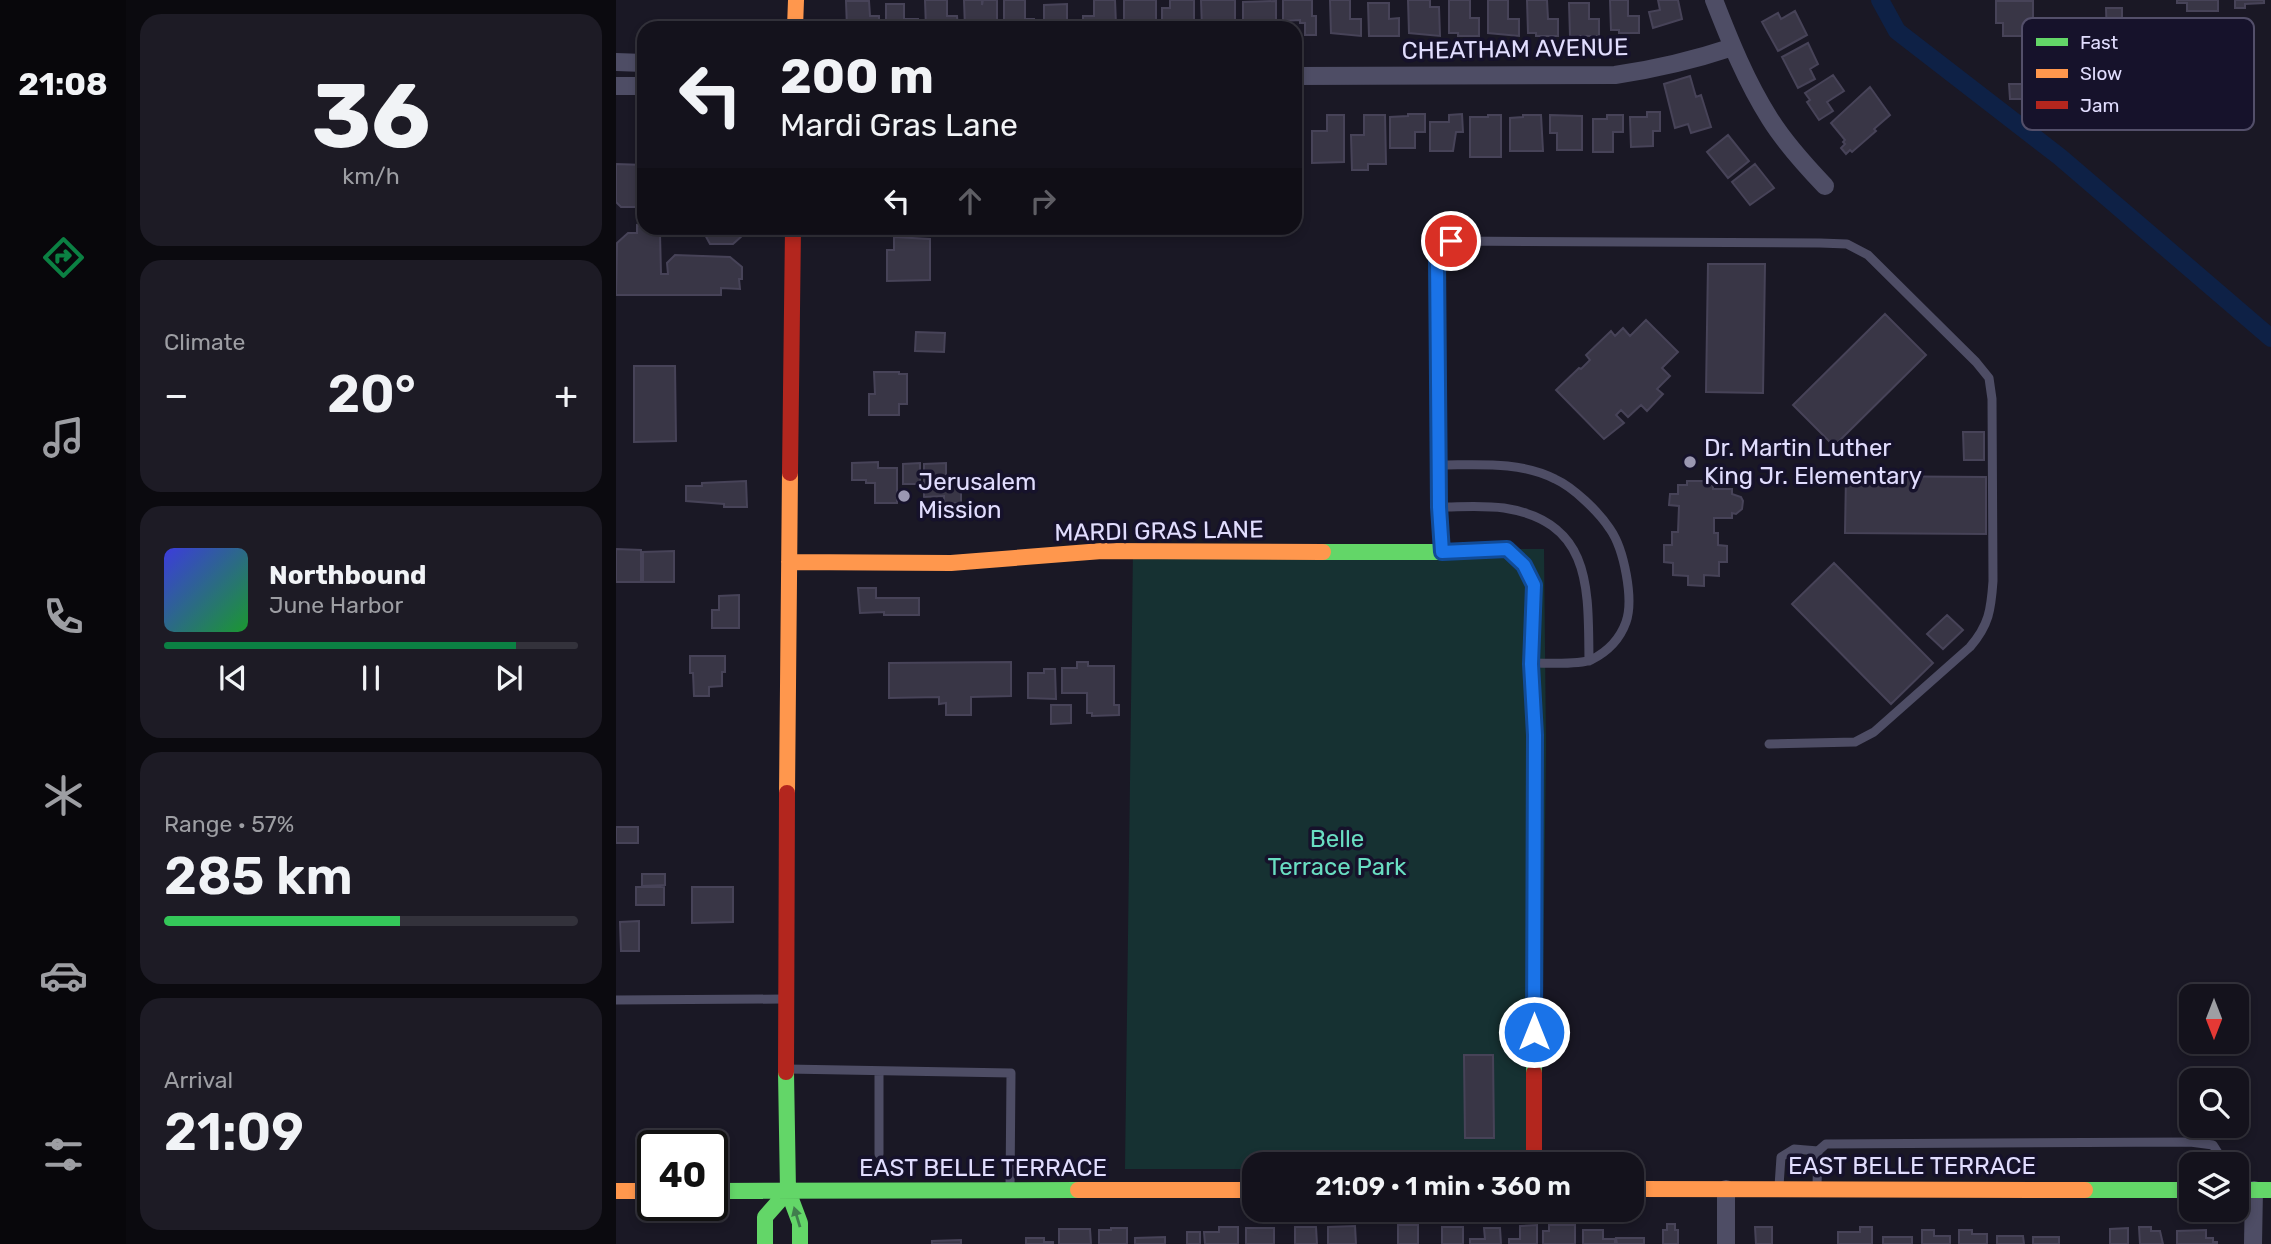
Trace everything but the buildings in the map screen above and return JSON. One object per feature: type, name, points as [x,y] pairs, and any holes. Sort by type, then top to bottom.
[{"type":"street","points":[[795,21],[796,0]]},
{"type":"street","points":[[1714,0],[1750,85],[1771,121],[1825,186]]},
{"type":"street","name":"CHEATHAM AVENUE","points":[[1302,76],[1615,75],[1669,66],[1733,47]]},
{"type":"street","points":[[616,62],[637,63]]},
{"type":"street","points":[[616,86],[637,86]]},
{"type":"street","points":[[793,235],[785,999],[788,1191],[800,1223],[800,1244]]},
{"type":"street","name":"MARDI GRAS LANE","points":[[789,562],[951,564],[1102,551],[1442,552],[1507,549],[1524,565],[1534,585],[1531,664]]},
{"type":"street","points":[[1531,664],[1535,735],[1534,1152]]},
{"type":"street","name":"EAST BELLE TERRACE","points":[[1644,1189],[2179,1190]]},
{"type":"street","points":[[1726,1189],[1726,1244]]},
{"type":"street","name":"EAST BELLE TERRACE","points":[[728,1191],[1242,1190]]},
{"type":"street","points":[[2253,1244],[2254,1190]]},
{"type":"street","points":[[616,1191],[637,1191]]},
{"type":"street","points":[[765,1244],[765,1217],[788,1191]]},
{"type":"lane","points":[[1442,552],[1439,507],[1437,258],[1440,247],[1451,241],[1820,243],[1847,244],[1868,255],[1989,378],[1992,412],[1991,608],[1984,631],[1970,647],[1874,732],[1855,743],[1769,744]]},
{"type":"lane","points":[[1440,465],[1528,468],[1557,479],[1585,501],[1611,530],[1622,556],[1628,590],[1627,621],[1612,647],[1589,661],[1531,664]]},
{"type":"lane","points":[[1439,507],[1503,508],[1539,517],[1566,538],[1582,567],[1588,596],[1589,661]]},
{"type":"lane","points":[[616,1000],[785,999]]},
{"type":"lane","points":[[786,1069],[1011,1073],[1010,1191]]},
{"type":"lane","points":[[879,1071],[879,1154]]},
{"type":"lane","points":[[1816,1189],[1818,1151],[1826,1144],[2190,1142],[2213,1145],[2217,1152]]},
{"type":"lane","points":[[1779,1189],[1781,1157],[1794,1149],[1818,1151]]},
{"type":"green space","name":"Belle Terrace Park","points":[[1133,549],[1544,549],[1546,746],[1541,1152],[1242,1152],[1242,1169],[1125,1169]]},
{"type":"waterway","points":[[1880,0],[1897,31],[2022,128]]},
{"type":"waterway","points":[[2025,130],[2271,338]]},
{"type":"traffic: fast","points":[[1323,552],[1507,549],[1524,565],[1534,585],[1531,664],[1535,735],[1534,1073]]},
{"type":"traffic: fast","points":[[786,1072],[788,1191],[800,1223],[800,1244]]},
{"type":"traffic: fast","points":[[728,1191],[1078,1190]]},
{"type":"traffic: fast","points":[[2085,1190],[2179,1190]]},
{"type":"traffic: fast","points":[[2249,1190],[2271,1190]]},
{"type":"traffic: fast","points":[[765,1244],[765,1217],[788,1191]]},
{"type":"traffic: slow","points":[[795,21],[796,0]]},
{"type":"traffic: slow","points":[[787,793],[790,473]]},
{"type":"traffic: slow","points":[[789,562],[951,563],[1102,551],[1323,552]]},
{"type":"traffic: slow","points":[[1644,1189],[2085,1190]]},
{"type":"traffic: slow","points":[[1078,1190],[1242,1190]]},
{"type":"traffic: slow","points":[[616,1191],[637,1191]]},
{"type":"traffic: jam","points":[[790,473],[793,235]]},
{"type":"traffic: jam","points":[[786,1072],[787,793]]},
{"type":"traffic: jam","points":[[1534,1073],[1534,1152]]},
{"type":"place","name":"Dr. Martin Luther King Jr. Elementary","points":[[1690,462]]},
{"type":"place","name":"Jerusalem Mission","points":[[904,496]]},
{"type":"route","points":[[1451,241],[1440,247],[1437,258],[1439,507],[1442,552],[1507,549],[1524,565],[1534,585],[1531,664],[1535,735],[1534,1032]]}]
